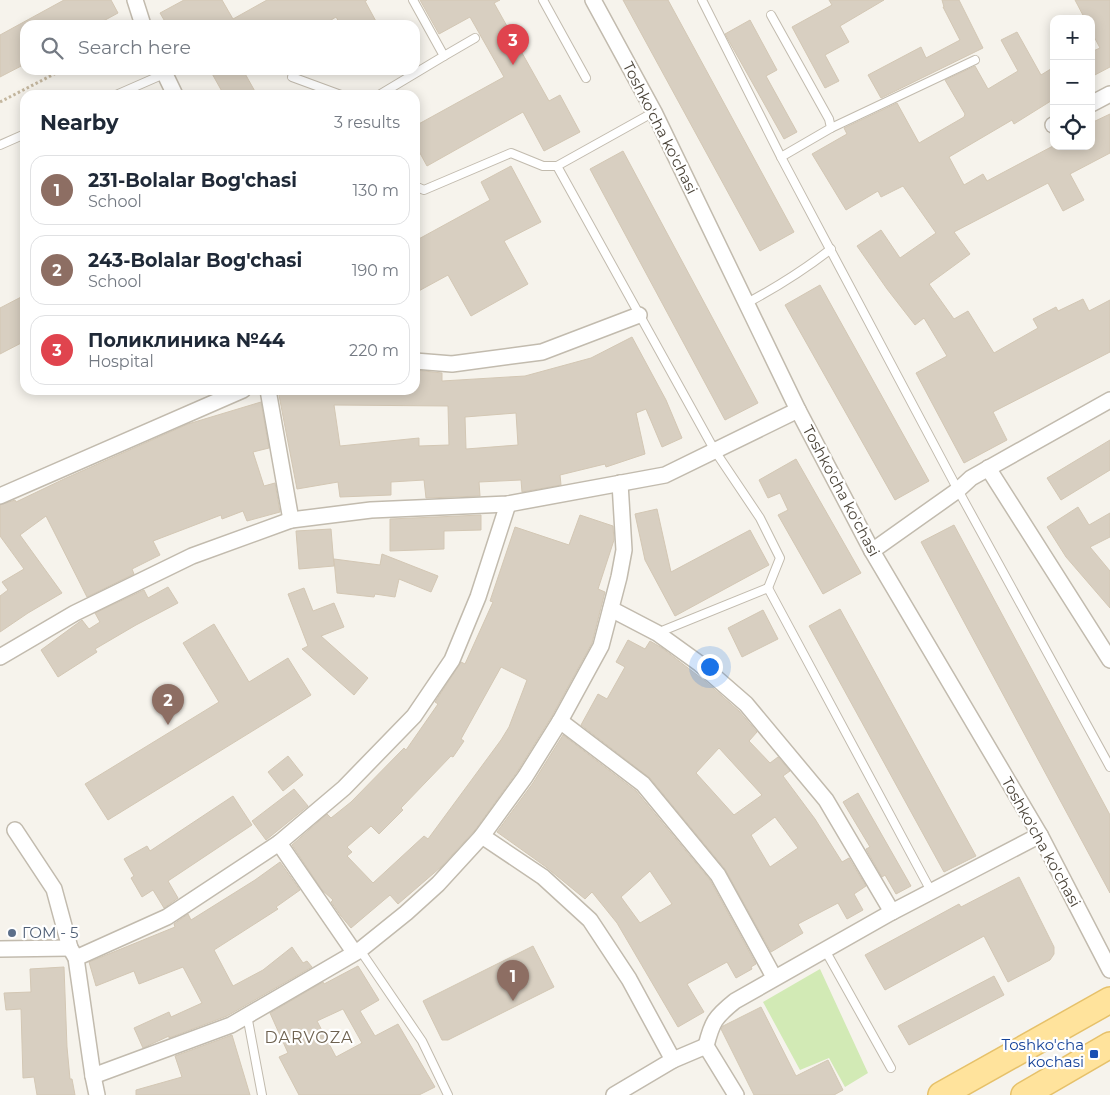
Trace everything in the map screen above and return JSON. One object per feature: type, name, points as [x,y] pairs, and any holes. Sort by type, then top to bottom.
[{"type":"main road","points":[[941,1095],[1110,1000]]},
{"type":"main road","points":[[1024,1095],[1110,1045]]},
{"type":"street","points":[[135,0],[141,20]]},
{"type":"street","name":"Toshko'cha ko'chasi","points":[[593,0],[654,112],[798,410],[872,551],[1040,835],[1110,970]]},
{"type":"street","points":[[165,75],[172,90]]},
{"type":"street","points":[[1095,102],[1110,94]]},
{"type":"street","points":[[420,361],[452,364],[542,352],[639,315]]},
{"type":"street","points":[[0,496],[232,395]]},
{"type":"street","points":[[269,395],[291,520]]},
{"type":"street","points":[[872,551],[958,490],[971,478],[1110,400]]},
{"type":"street","points":[[0,657],[75,613],[192,556],[291,520],[370,510],[508,504],[665,475],[798,410]]},
{"type":"street","points":[[988,468],[1110,660]]},
{"type":"street","points":[[93,1076],[231,1025],[357,951],[406,913],[438,884],[482,836],[525,777],[560,721],[601,646],[624,550],[620,482]]},
{"type":"street","points":[[0,949],[73,953],[167,917],[279,843],[344,788],[414,716],[452,660],[478,597],[508,504]]},
{"type":"street","points":[[611,609],[658,633],[700,664],[746,704],[826,800],[892,912]]},
{"type":"street","points":[[560,721],[643,784],[718,874],[774,977]]},
{"type":"street","points":[[15,830],[54,889],[73,953],[97,1095]]},
{"type":"street","points":[[736,1095],[706,1046],[712,1023],[724,1010],[774,977],[931,891],[1040,835]]},
{"type":"street","points":[[482,836],[543,877],[590,920],[629,979],[673,1060]]},
{"type":"street","points":[[279,843],[357,951]]},
{"type":"street","points":[[614,1095],[673,1060],[706,1046]]},
{"type":"lane","points":[[413,0],[444,56]]},
{"type":"lane","points":[[543,0],[586,78]]},
{"type":"lane","points":[[702,0],[781,157],[958,490],[1110,767]]},
{"type":"lane","points":[[771,15],[826,115],[831,128]]},
{"type":"lane","points":[[420,70],[475,38]]},
{"type":"lane","points":[[781,157],[831,128],[976,60]]},
{"type":"lane","points":[[126,90],[157,75]]},
{"type":"lane","points":[[387,90],[412,75]]},
{"type":"lane","points":[[292,77],[327,90]]},
{"type":"lane","points":[[420,188],[424,190],[511,153],[543,166],[557,166],[654,112]]},
{"type":"lane","points":[[0,145],[20,136]]},
{"type":"lane","points":[[557,166],[715,451],[760,518],[780,558],[768,588],[658,633]]},
{"type":"lane","points":[[747,303],[776,288],[804,270],[831,249]]},
{"type":"lane","points":[[768,588],[931,891]]},
{"type":"lane","points":[[825,950],[891,1068]]},
{"type":"lane","points":[[357,951],[422,1042],[448,1095]]},
{"type":"lane","points":[[247,1015],[262,1095]]},
{"type":"path","points":[[23,90],[52,75]]},
{"type":"path","points":[[0,102],[20,92]]},
{"type":"green space","points":[[820,969],[868,1073],[845,1087],[829,1058],[800,1070],[763,1002]]},
{"type":"building","points":[[64,0],[111,0],[118,13],[105,20],[27,20]]},
{"type":"building","points":[[184,0],[222,0],[233,19],[267,0],[367,0],[365,1],[375,20],[338,20],[336,17],[331,20],[164,20],[160,13]]},
{"type":"building","points":[[420,0],[500,0],[494,3],[549,101],[560,95],[580,132],[544,151],[523,112],[427,166],[420,153],[420,123],[504,77],[470,17],[439,34]]},
{"type":"building","points":[[623,0],[668,0],[794,232],[760,251]]},
{"type":"building","points":[[829,0],[884,0],[840,26],[849,42],[825,55],[839,81],[825,88],[792,27],[832,5]]},
{"type":"building","points":[[942,0],[959,0],[983,48],[881,98],[868,75],[921,47],[926,58],[960,40],[943,7]]},
{"type":"building","points":[[1075,0],[1110,0],[1110,67],[1095,75],[1095,50],[1100,48],[1095,39],[1095,15],[1083,15]]},
{"type":"building","points":[[750,20],[777,70],[766,76],[797,132],[784,139],[725,34]]},
{"type":"building","points":[[20,24],[20,67],[0,77],[0,35]]},
{"type":"building","points":[[1017,32],[1041,75],[1050,69],[1050,102],[1014,124],[1012,120],[949,157],[964,185],[983,174],[987,181],[1050,148],[1050,150],[1095,150],[1095,121],[1110,114],[1110,153],[1070,174],[1084,200],[1063,211],[1048,183],[954,232],[970,254],[929,284],[954,319],[968,311],[994,353],[1038,328],[1033,319],[1056,307],[1058,311],[1083,299],[1089,311],[1110,300],[1110,352],[993,412],[1007,440],[964,463],[916,373],[947,356],[924,318],[915,325],[857,246],[881,230],[900,258],[936,233],[903,186],[881,197],[878,191],[846,210],[812,154],[847,134],[844,128],[897,103],[919,143],[964,117],[965,114],[945,80],[975,66],[988,89],[1018,71],[1001,40]]},
{"type":"building","points":[[213,75],[246,75],[254,90],[221,90]]},
{"type":"building","points":[[623,151],[758,403],[725,420],[590,169]]},
{"type":"building","points":[[511,166],[541,222],[504,241],[528,284],[471,316],[448,275],[420,290],[420,238],[490,200],[481,182]]},
{"type":"building","points":[[820,285],[929,481],[895,500],[785,305]]},
{"type":"building","points":[[20,298],[20,344],[0,354],[0,308]]},
{"type":"building","points":[[632,337],[666,400],[682,438],[662,447],[646,409],[636,413],[645,454],[606,467],[605,464],[560,475],[561,485],[522,492],[521,480],[479,482],[480,496],[426,498],[424,480],[391,482],[391,495],[340,497],[338,482],[297,489],[279,395],[420,395],[420,371],[442,373],[442,381],[525,376],[591,358]],"holes":[[[334,405],[448,406],[449,445],[419,446],[419,438],[340,446]],[[516,413],[518,445],[466,449],[465,417]]]},
{"type":"building","points":[[261,402],[269,448],[253,452],[264,486],[275,483],[280,512],[247,521],[243,511],[222,519],[221,515],[153,541],[160,555],[132,569],[134,574],[87,597],[46,516],[20,535],[62,593],[0,632],[0,596],[8,590],[2,582],[24,569],[0,536],[0,505],[15,500],[16,502],[188,424]]},
{"type":"building","points":[[1110,440],[1110,470],[1061,500],[1047,478]]},
{"type":"building","points":[[796,459],[861,573],[823,594],[778,515],[788,510],[780,493],[768,498],[759,480]]},
{"type":"building","points":[[1078,507],[1089,525],[1110,513],[1110,537],[1090,547],[1110,571],[1110,608],[1066,557],[1047,527]]},
{"type":"building","points":[[657,509],[671,572],[750,530],[769,565],[675,616],[645,560],[635,514]]},
{"type":"building","points":[[481,515],[481,530],[444,531],[444,549],[390,551],[390,519]]},
{"type":"building","points":[[580,515],[613,526],[614,540],[598,589],[605,592],[592,643],[552,716],[517,772],[475,830],[441,867],[398,904],[390,895],[351,928],[331,902],[333,900],[322,890],[292,845],[327,814],[331,818],[351,802],[404,748],[406,750],[438,704],[435,702],[461,662],[465,664],[493,602],[490,601],[515,527],[569,545]],"holes":[[[501,667],[527,680],[509,727],[501,740],[428,839],[424,836],[373,883],[347,856],[352,852],[347,847],[371,826],[379,834],[403,810],[401,808],[451,756],[453,757],[464,741],[461,739]]]},
{"type":"building","points":[[954,525],[1110,815],[1110,893],[921,542]]},
{"type":"building","points":[[331,529],[334,566],[299,569],[296,531]]},
{"type":"building","points":[[382,554],[438,576],[431,592],[399,579],[395,597],[375,594],[374,597],[337,593],[334,559],[380,565]]},
{"type":"building","points":[[168,587],[178,603],[95,649],[97,652],[58,677],[41,650],[82,620],[89,629],[100,622],[95,613],[144,590],[148,598]]},
{"type":"building","points":[[304,588],[313,611],[334,603],[344,627],[321,636],[368,678],[354,695],[302,649],[308,646],[288,594]]},
{"type":"building","points":[[840,609],[976,856],[944,872],[809,626]]},
{"type":"building","points":[[763,610],[778,639],[742,657],[728,628]]},
{"type":"building","points":[[214,624],[249,682],[288,658],[311,695],[108,820],[85,784],[219,702],[183,643]]},
{"type":"building","points":[[628,640],[645,649],[650,641],[705,681],[739,711],[757,732],[749,741],[770,763],[778,757],[790,771],[783,776],[815,819],[842,862],[849,858],[866,886],[854,894],[863,910],[847,919],[838,903],[798,924],[803,933],[771,952],[725,869],[650,778],[581,725],[598,694],[607,699],[625,667],[616,662]],"holes":[[[719,748],[762,795],[734,815],[696,773]],[[775,817],[798,848],[770,867],[751,835]]]},
{"type":"building","points":[[563,735],[636,791],[710,880],[756,964],[751,967],[752,969],[736,978],[727,962],[687,984],[704,1012],[678,1027],[617,923],[592,892],[585,899],[546,867],[497,832],[533,783]],"holes":[[[650,871],[672,904],[640,923],[621,897]]]},
{"type":"building","points":[[288,756],[303,775],[283,791],[268,772]]},
{"type":"building","points":[[294,789],[308,806],[266,840],[252,821]]},
{"type":"building","points":[[858,793],[911,886],[896,894],[885,875],[882,877],[866,849],[870,847],[843,802]]},
{"type":"building","points":[[233,796],[252,825],[168,881],[178,898],[164,908],[153,890],[142,897],[131,878],[134,876],[124,859],[147,846],[150,851]]},
{"type":"building","points":[[280,862],[300,890],[276,907],[278,909],[214,950],[233,986],[263,970],[292,947],[303,963],[307,961],[312,967],[227,1016],[169,1038],[169,1036],[143,1048],[134,1028],[169,1012],[171,1017],[202,1003],[183,967],[139,984],[134,971],[96,986],[89,962],[175,927],[174,924],[188,914],[191,920]]},
{"type":"building","points":[[1019,877],[1054,947],[1054,954],[1050,960],[1008,982],[984,936],[885,990],[865,955],[959,904],[961,907]]},
{"type":"building","points":[[533,946],[554,987],[448,1040],[442,1040],[423,1001]]},
{"type":"building","points":[[358,966],[379,1000],[360,1011],[375,1036],[398,1024],[435,1087],[419,1095],[299,1095],[279,1057],[288,1053],[270,1013],[323,982],[324,984]],"holes":[[[343,1009],[362,1043],[336,1057],[317,1021]]]},
{"type":"building","points":[[64,967],[67,1047],[70,1079],[72,1079],[75,1095],[37,1095],[34,1077],[23,1078],[21,1009],[6,1010],[4,993],[31,992],[30,969]]},
{"type":"building","points":[[994,976],[1004,995],[909,1045],[898,1026]]},
{"type":"building","points":[[761,1007],[796,1076],[828,1060],[843,1090],[834,1095],[754,1095],[721,1029],[723,1026]]},
{"type":"building","points":[[232,1035],[250,1095],[136,1095],[136,1090],[182,1077],[175,1056]]},
{"type":"place","name":"Поликлиника №44","points":[[513,65]]},
{"type":"place","name":"243-Bolalar Bog'chasi","points":[[168,725]]},
{"type":"place","name":"ГОМ - 5","points":[[12,933]]},
{"type":"place","name":"231-Bolalar Bog'chasi","points":[[513,1001]]},
{"type":"place","name":"Toshko'cha kochasi","points":[[1094,1054]]},
{"type":"district","name":"DARVOZA","points":[[309,1037]]}]
